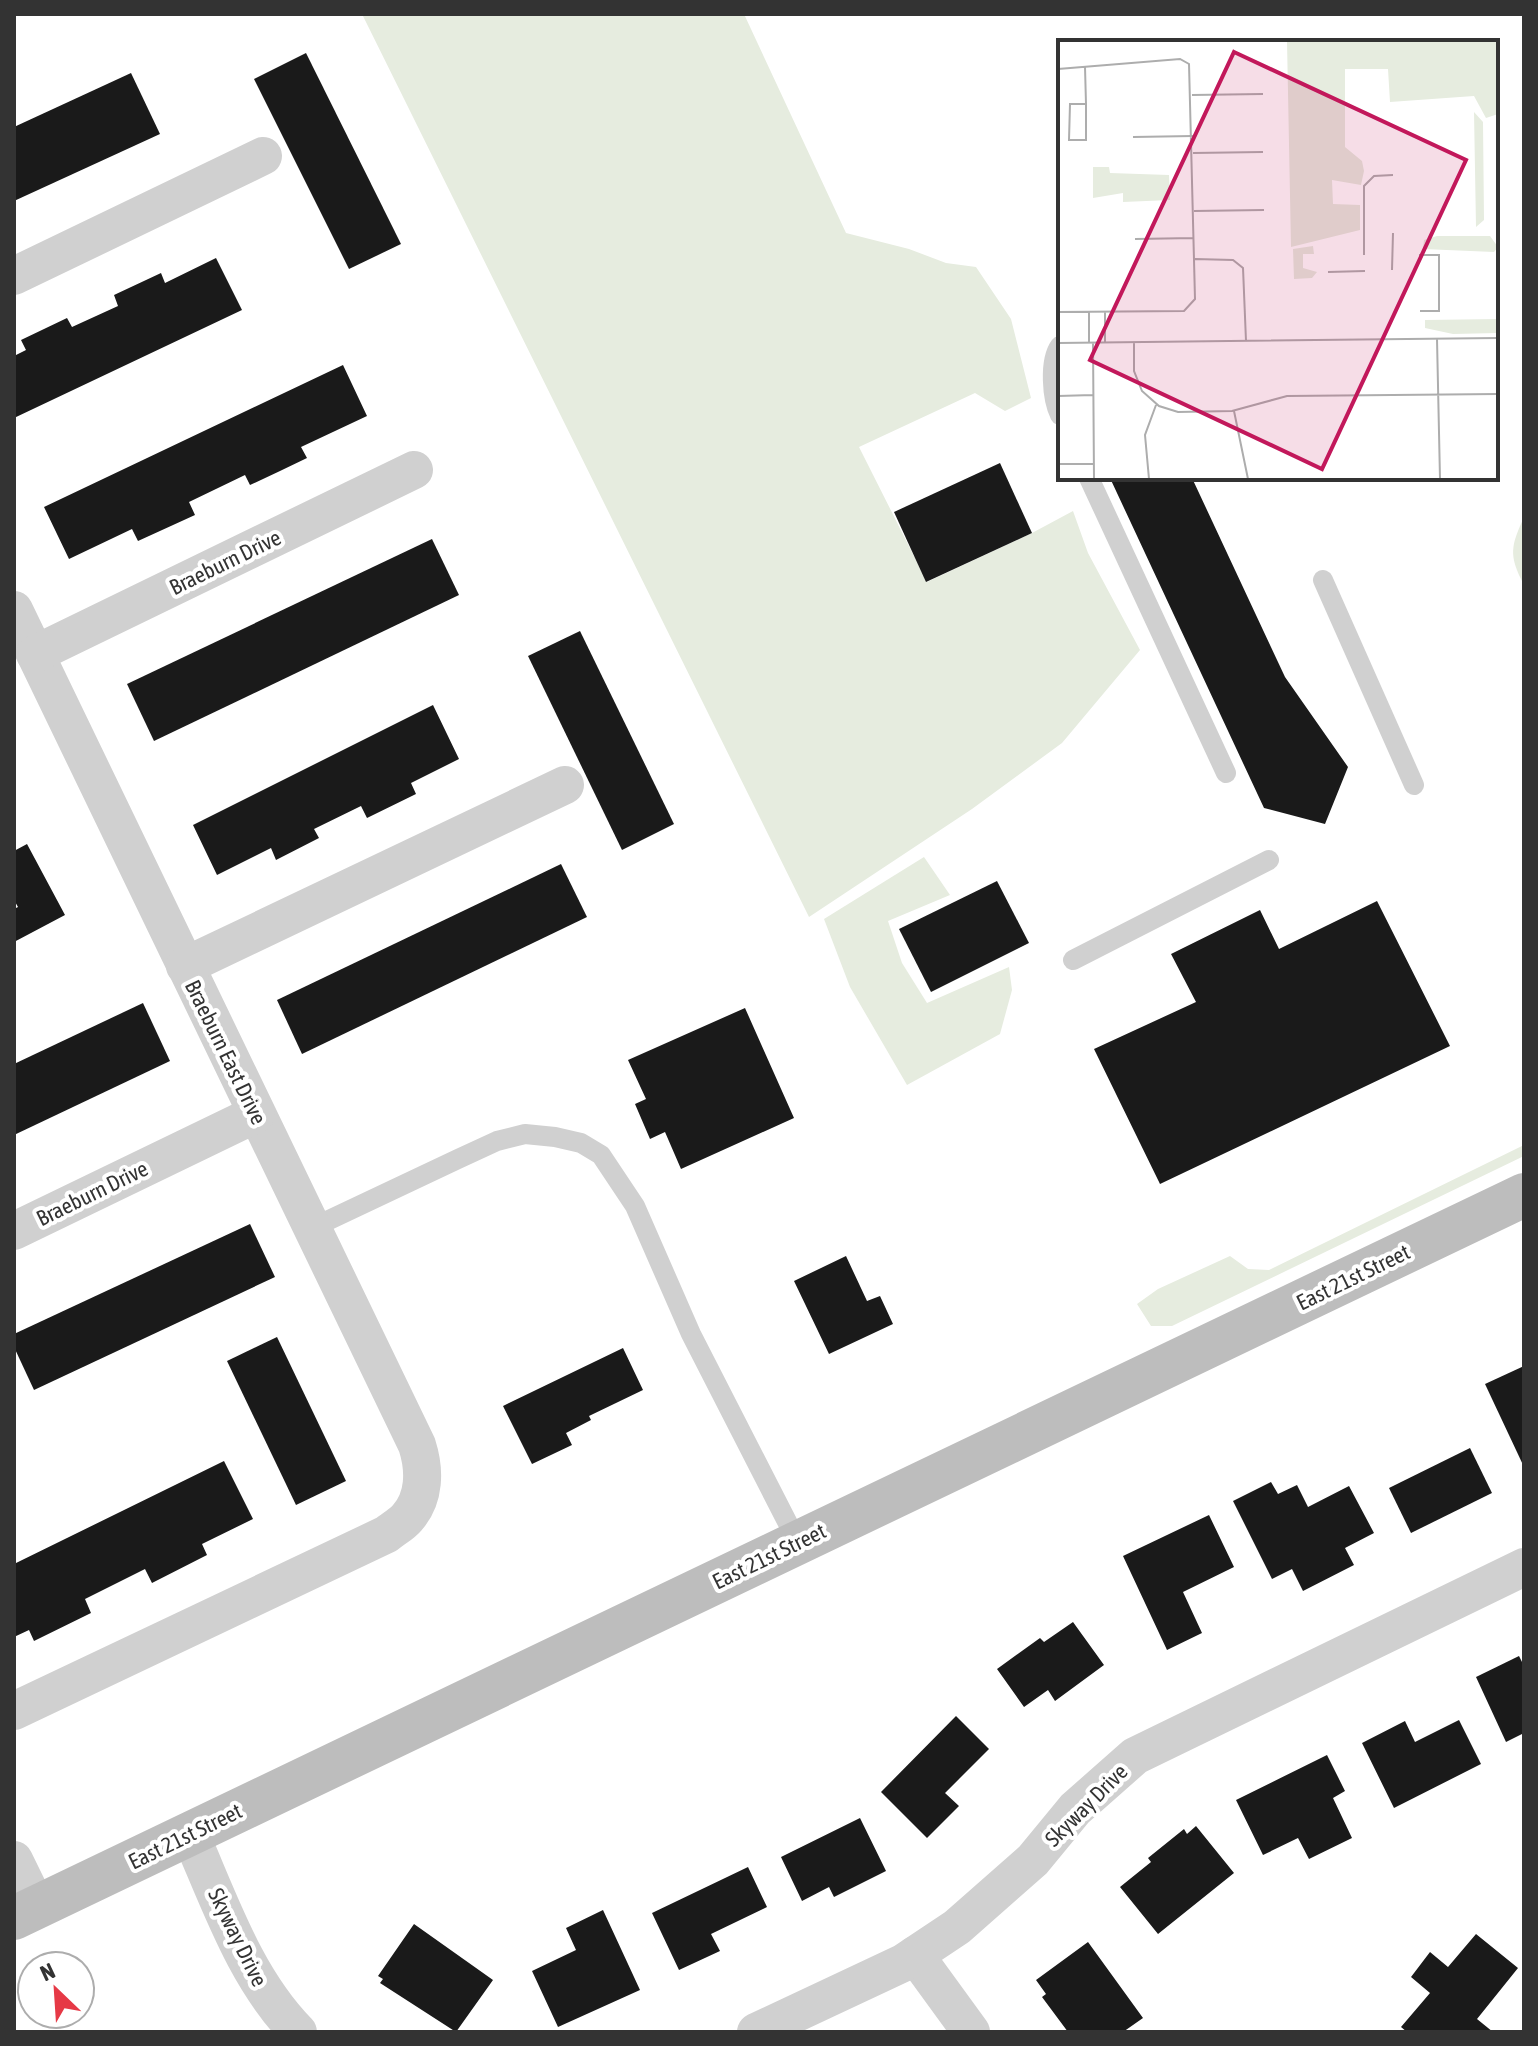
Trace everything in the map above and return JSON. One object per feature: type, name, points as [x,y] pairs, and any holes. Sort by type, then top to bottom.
[{"type":"main road","name":"East 21st Street","points":[[25,1913],[1524,1195]]},
{"type":"street","points":[[14,276],[263,156]]},
{"type":"street","name":"Braeburn Drive","points":[[35,654],[414,470]]},
{"type":"street","name":"Braeburn East Drive","points":[[14,610],[419,1450],[423,1466],[419,1496],[406,1520],[387,1534],[14,1711]]},
{"type":"street","points":[[185,966],[565,785]]},
{"type":"street","name":"Braeburn Drive","points":[[14,1231],[256,1114]]},
{"type":"street","name":"Skyway Drive","points":[[756,2032],[903,1963],[957,1927],[1033,1860],[1075,1809],[1135,1756],[1524,1567]]},
{"type":"street","name":"Skyway Drive","points":[[190,1834],[253,1971],[274,2004],[298,2032]]},
{"type":"street","points":[[14,1860],[25,1913]]},
{"type":"street","points":[[915,1955],[971,2032]]},
{"type":"lane","points":[[1058,348],[1055,352],[1053,400],[1058,411]]},
{"type":"lane","points":[[1090,480],[1226,773]]},
{"type":"lane","points":[[1323,580],[1414,785]]},
{"type":"lane","points":[[1073,960],[1269,860]]},
{"type":"lane","points":[[312,1228],[497,1141],[525,1134],[555,1137],[581,1143],[601,1155],[635,1206],[691,1334],[798,1543]]},
{"type":"shaded area","points":[[362,14],[744,14],[846,233],[909,249],[946,263],[976,267],[1011,319],[1031,398],[1005,411],[975,393],[859,447],[927,582],[1073,511],[1088,553],[1140,650],[1062,743],[972,809],[809,917]]},
{"type":"shaded area","points":[[1524,517],[1524,585],[1515,566],[1513,551]]},
{"type":"shaded area","points":[[924,857],[950,895],[888,921],[902,963],[927,1003],[1009,967],[1012,990],[1000,1034],[907,1085],[850,987],[824,919]]},
{"type":"shaded area","points":[[1524,1145],[1524,1156],[1172,1326],[1151,1326],[1137,1304],[1158,1289],[1230,1256],[1248,1269],[1269,1270]]},
{"type":"building","points":[[306,53],[401,244],[349,269],[254,79]]},
{"type":"building","points":[[131,73],[160,134],[14,201],[14,127]]},
{"type":"building","points":[[216,258],[242,310],[14,418],[14,356],[26,350],[21,340],[67,318],[72,327],[118,306],[114,295],[161,273],[165,283]]},
{"type":"building","points":[[343,365],[367,416],[301,447],[307,458],[250,485],[245,475],[189,502],[195,515],[138,541],[132,529],[69,559],[44,507]]},
{"type":"building","points":[[1000,463],[1032,533],[926,582],[894,512]]},
{"type":"building","points":[[1111,480],[1193,480],[1285,677],[1348,767],[1325,824],[1264,808]]},
{"type":"building","points":[[432,539],[459,595],[154,741],[127,684]]},
{"type":"building","points":[[580,631],[674,824],[622,850],[528,656]]},
{"type":"building","points":[[433,705],[459,759],[411,783],[416,794],[367,818],[361,806],[314,829],[319,838],[276,860],[271,848],[217,875],[193,825]]},
{"type":"building","points":[[27,844],[65,915],[14,942],[14,909],[18,907],[14,900],[14,851]]},
{"type":"building","points":[[561,864],[587,917],[302,1054],[277,1000]]},
{"type":"building","points":[[997,881],[1029,943],[931,992],[899,929]]},
{"type":"building","points":[[1377,901],[1450,1046],[1160,1184],[1094,1049],[1196,1002],[1171,954],[1260,910],[1279,949]]},
{"type":"building","points":[[143,1003],[170,1061],[14,1135],[14,1064]]},
{"type":"building","points":[[745,1008],[794,1118],[681,1169],[665,1132],[650,1139],[635,1104],[646,1099],[628,1060]]},
{"type":"building","points":[[250,1224],[275,1277],[34,1390],[14,1347],[14,1334]]},
{"type":"building","points":[[846,1256],[867,1301],[880,1296],[893,1324],[829,1354],[794,1281]]},
{"type":"building","points":[[277,1337],[346,1481],[296,1505],[227,1361]]},
{"type":"building","points":[[623,1348],[643,1390],[589,1416],[591,1420],[566,1433],[572,1445],[532,1464],[503,1406]]},
{"type":"building","points":[[1524,1366],[1524,1467],[1485,1384]]},
{"type":"building","points":[[1470,1448],[1492,1493],[1411,1533],[1389,1488]]},
{"type":"building","points":[[224,1461],[253,1519],[202,1544],[207,1555],[152,1583],[145,1569],[85,1599],[91,1613],[34,1641],[29,1630],[14,1637],[14,1564]]},
{"type":"building","points":[[1271,1482],[1278,1494],[1297,1485],[1308,1507],[1349,1486],[1374,1533],[1345,1548],[1354,1565],[1303,1591],[1292,1569],[1272,1579],[1233,1501]]},
{"type":"building","points":[[1209,1515],[1234,1567],[1183,1592],[1202,1633],[1167,1650],[1123,1556]]},
{"type":"building","points":[[1073,1622],[1104,1665],[1055,1701],[1048,1690],[1024,1707],[997,1669],[1040,1638],[1044,1642]]},
{"type":"building","points":[[1519,1656],[1524,1666],[1524,1733],[1506,1742],[1476,1677]]},
{"type":"building","points":[[956,1716],[989,1749],[945,1793],[959,1806],[927,1838],[881,1792]]},
{"type":"building","points":[[1459,1720],[1481,1764],[1394,1808],[1362,1743],[1405,1721],[1415,1742]]},
{"type":"building","points":[[1327,1755],[1345,1791],[1333,1798],[1352,1838],[1309,1859],[1298,1838],[1263,1855],[1236,1800]]},
{"type":"building","points":[[860,1818],[886,1871],[834,1897],[829,1887],[802,1901],[781,1857]]},
{"type":"building","points":[[1196,1826],[1234,1873],[1158,1934],[1120,1887],[1151,1862],[1148,1858],[1184,1829],[1187,1834]]},
{"type":"building","points":[[748,1867],[767,1907],[711,1934],[720,1951],[679,1970],[652,1913]]},
{"type":"building","points":[[603,1910],[640,1990],[558,2027],[532,1971],[576,1950],[566,1928]]},
{"type":"building","points":[[414,1924],[493,1980],[456,2032],[380,1983],[383,1979],[378,1976]]},
{"type":"building","points":[[1476,1934],[1518,1968],[1477,2019],[1493,2032],[1407,2032],[1401,2027],[1430,1993],[1411,1977],[1430,1952],[1448,1967]]},
{"type":"building","points":[[1088,1942],[1143,2018],[1123,2032],[1068,2032],[1042,1997],[1046,1994],[1036,1980]]}]
